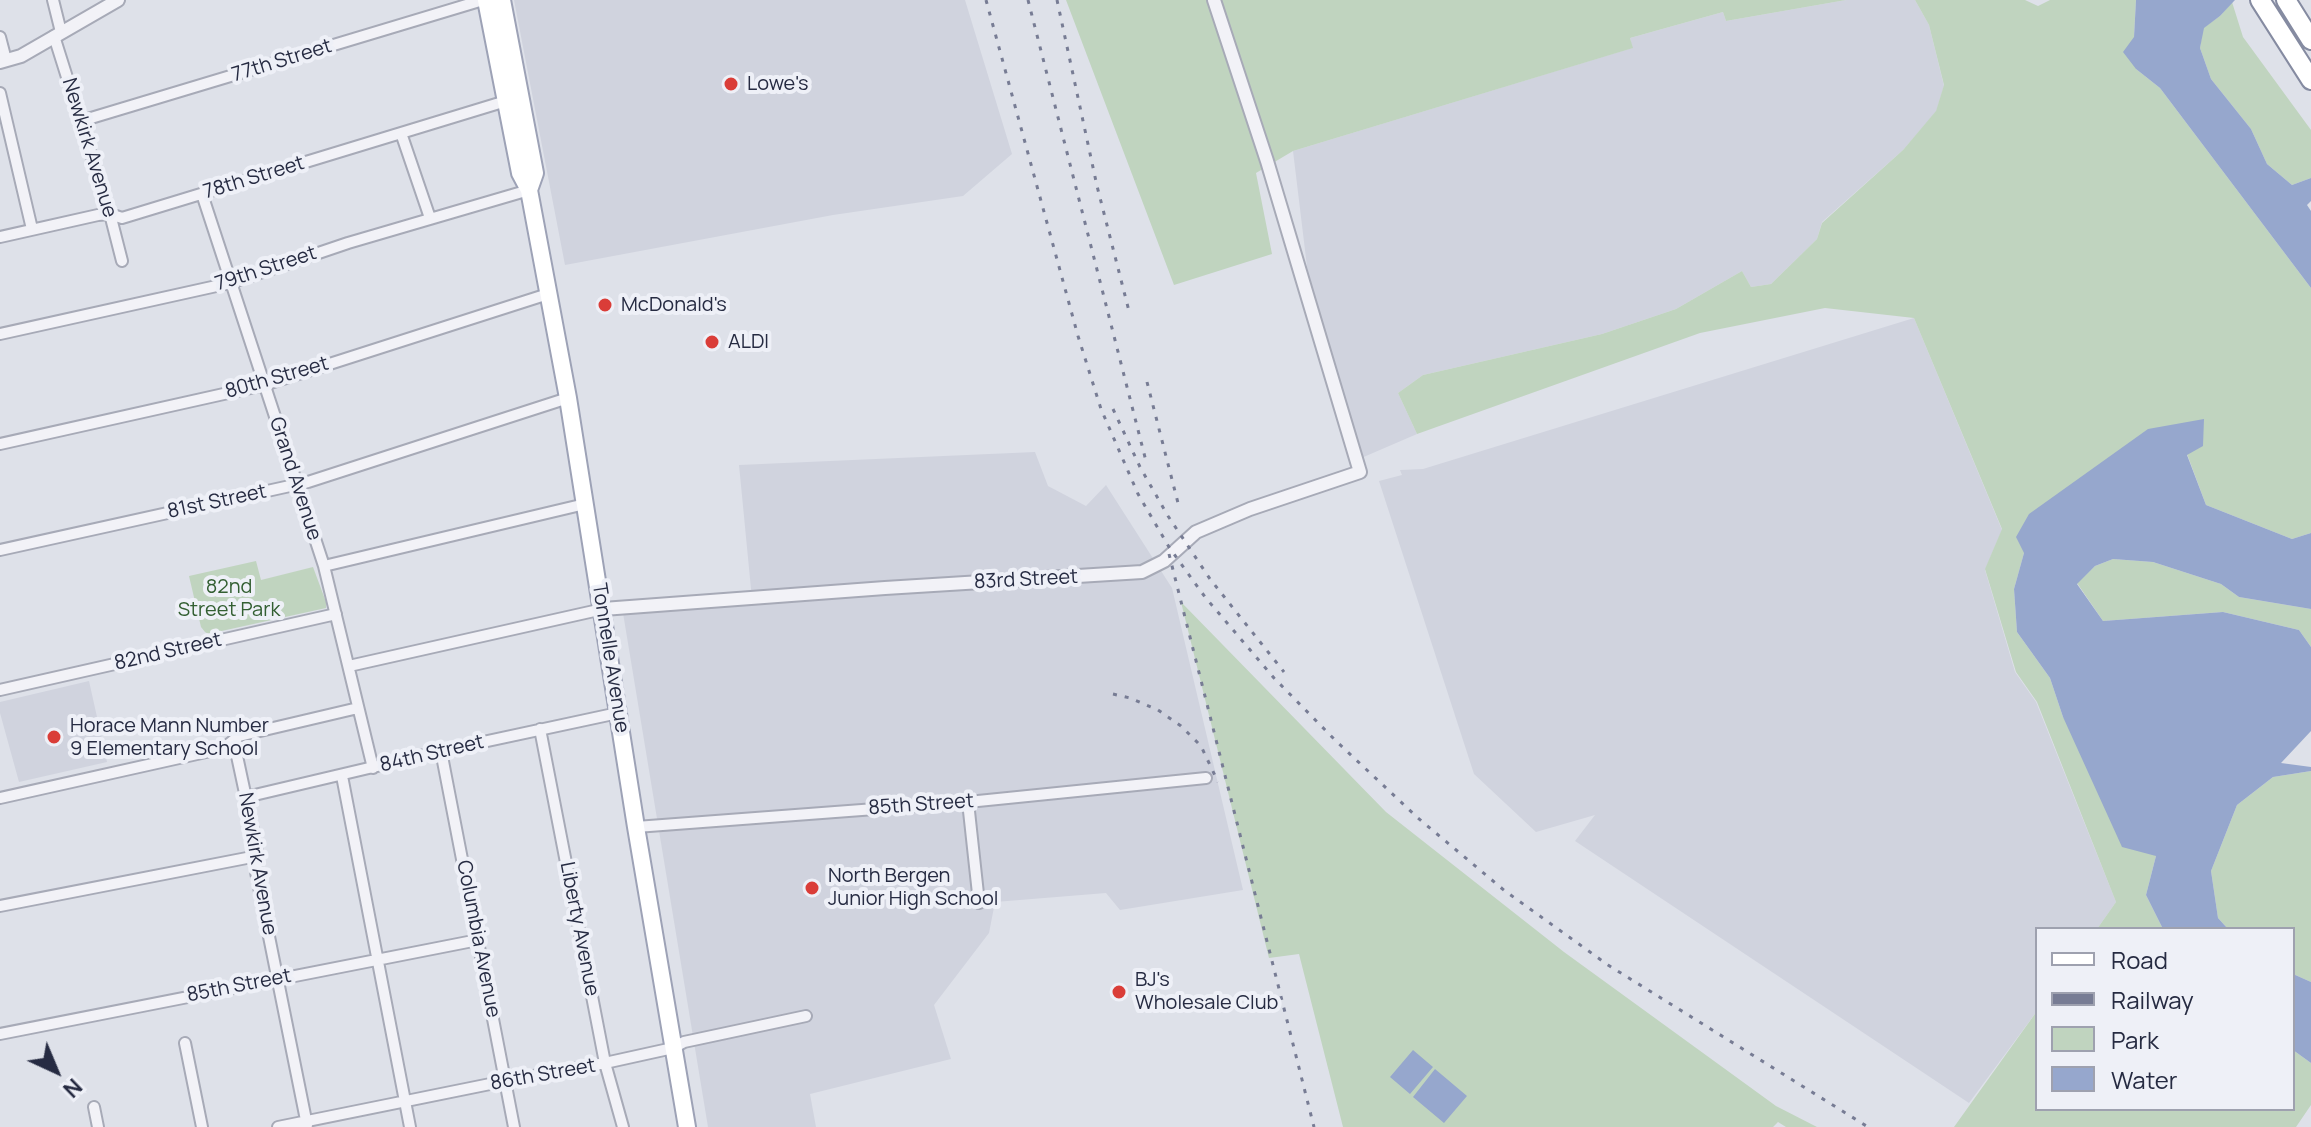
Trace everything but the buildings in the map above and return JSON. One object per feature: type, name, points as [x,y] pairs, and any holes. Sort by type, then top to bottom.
[{"type":"highway","points":[[2286,0],[2311,40]]},
{"type":"highway","points":[[2261,1],[2311,80]]},
{"type":"main road","name":"Tonnelle Avenue","points":[[484,0],[520,173],[529,190],[568,398],[687,1127]]},
{"type":"main road","name":"Tonnelle Avenue","points":[[502,0],[535,173],[529,190]]},
{"type":"street","name":"Newkirk Avenue","points":[[53,0],[58,34],[122,261]]},
{"type":"street","name":"77th Street","points":[[81,121],[484,0]]},
{"type":"street","name":"83rd Street","points":[[349,666],[603,609],[1142,572],[1157,566],[1189,536],[1206,527],[1360,472],[1267,161],[1214,0]]},
{"type":"street","points":[[0,37],[3,61],[21,56],[115,1]]},
{"type":"street","points":[[0,93],[32,229]]},
{"type":"street","name":"78th Street","points":[[0,237],[110,214],[122,218],[506,101]]},
{"type":"street","points":[[401,133],[430,218]]},
{"type":"street","name":"79th Street","points":[[0,334],[230,283],[348,243],[529,190]]},
{"type":"street","name":"Grand Avenue","points":[[202,194],[324,566],[373,768]]},
{"type":"street","name":"80th Street","points":[[0,444],[264,385],[548,294]]},
{"type":"street","name":"81st Street","points":[[0,550],[297,484],[568,398]]},
{"type":"street","points":[[324,566],[585,504]]},
{"type":"street","name":"82nd Street","points":[[0,690],[336,614]]},
{"type":"street","points":[[0,798],[224,748],[239,736],[358,708]]},
{"type":"street","name":"84th Street","points":[[246,797],[618,713]]},
{"type":"street","name":"Liberty Avenue","points":[[540,729],[605,1063],[623,1127]]},
{"type":"street","name":"Newkirk Avenue","points":[[234,742],[257,856],[256,872],[306,1124]]},
{"type":"street","name":"Columbia Avenue","points":[[441,751],[514,1127]]},
{"type":"street","points":[[342,776],[410,1127]]},
{"type":"street","name":"85th Street","points":[[636,827],[968,802],[1206,778]]},
{"type":"street","points":[[968,802],[979,903]]},
{"type":"street","points":[[0,906],[257,856]]},
{"type":"street","name":"85th Street","points":[[0,1034],[478,940]]},
{"type":"street","name":"86th Street","points":[[278,1127],[306,1124],[405,1101],[605,1063],[673,1048],[684,1042],[806,1016]]},
{"type":"street","points":[[185,1043],[202,1127]]},
{"type":"street","points":[[94,1107],[98,1127]]},
{"type":"shaded area","points":[[514,0],[965,0],[1012,154],[963,196],[833,215],[565,265]]},
{"type":"shaded area","points":[[1846,0],[1915,0],[1929,25],[1944,86],[1936,112],[1903,150],[1822,222],[1817,239],[1771,284],[1751,287],[1742,271],[1676,309],[1602,334],[1423,375],[1398,393],[1417,434],[1359,459],[1313,316],[1293,151],[1632,48],[1630,38],[1723,12],[1726,21]]},
{"type":"shaded area","points":[[1914,318],[2002,530],[1985,570],[2015,672],[2036,702],[2116,902],[2098,927],[2035,927],[2035,1014],[1969,1103],[1575,841],[1595,815],[1536,832],[1474,774],[1379,481],[1402,475],[1400,470],[1423,469]]},
{"type":"shaded area","points":[[1035,452],[1048,486],[1086,506],[1106,485],[1172,588],[1243,890],[1120,910],[1106,893],[995,902],[989,933],[934,1005],[951,1059],[810,1094],[816,1127],[708,1127],[623,613],[752,599],[739,465]]},
{"type":"shaded area","name":"Horace Mann Number 9 Elementary School","points":[[89,681],[107,762],[19,782],[0,713],[0,702]]},
{"type":"green space","points":[[1066,0],[1846,0],[1726,21],[1723,12],[1630,38],[1633,48],[1293,151],[1256,173],[1272,254],[1174,285]]},
{"type":"green space","points":[[1915,0],[2025,0],[2038,6],[2050,0],[2136,0],[2136,69],[2160,88],[2311,288],[2311,533],[2292,539],[2206,505],[2187,454],[2204,420],[2024,553],[2014,589],[2017,632],[2050,678],[2063,717],[2156,856],[2146,895],[2162,927],[2098,927],[2116,902],[2037,702],[2016,672],[1985,569],[2002,529],[1914,318],[1825,308],[1700,333],[1417,434],[1398,393],[1423,375],[1602,334],[1676,309],[1742,271],[1751,287],[1771,284],[1817,239],[1822,223],[1903,150],[1936,111],[1944,85],[1929,25]]},
{"type":"green space","points":[[2232,2],[2243,37],[2311,130],[2311,178],[2292,185],[2267,164],[2251,129],[2211,79],[2200,48],[2203,28],[2220,16]]},
{"type":"green space","points":[[2113,559],[2153,562],[2221,584],[2239,597],[2311,609],[2311,647],[2299,630],[2223,612],[2103,621],[2077,583],[2095,566]]},
{"type":"green space","name":"82nd Street Park","points":[[256,561],[261,580],[313,567],[326,608],[208,634],[205,632],[201,627],[189,576]]},
{"type":"green space","points":[[1181,602],[1386,812],[1564,952],[1776,1106],[1817,1127],[1786,1127],[1778,1122],[1773,1127],[1343,1127],[1299,954],[1269,958]]},
{"type":"green space","points":[[2311,771],[2311,982],[2295,975],[2295,927],[2226,927],[2218,918],[2211,871],[2237,805],[2273,777]]},
{"type":"green space","points":[[2035,1014],[2035,1111],[2295,1111],[2295,1051],[2311,1063],[2311,1105],[2296,1127],[1954,1127]]},
{"type":"water","points":[[2136,0],[2235,0],[2204,28],[2200,48],[2211,79],[2251,129],[2267,164],[2292,185],[2311,178],[2311,201],[2307,205],[2311,211],[2311,288],[2160,88],[2136,69],[2123,52],[2134,37]]},
{"type":"water","points":[[2204,419],[2203,446],[2187,455],[2206,505],[2292,539],[2311,533],[2311,609],[2239,597],[2221,584],[2153,562],[2113,559],[2095,566],[2077,584],[2103,621],[2223,612],[2299,630],[2311,647],[2311,731],[2281,763],[2311,767],[2311,771],[2273,777],[2237,805],[2211,871],[2218,918],[2226,927],[2162,927],[2146,895],[2156,856],[2122,847],[2063,717],[2050,678],[2017,632],[2014,589],[2024,553],[2016,537],[2029,514],[2148,429]]},
{"type":"water","points":[[2295,975],[2311,982],[2311,1063],[2295,1051]]},
{"type":"water","points":[[1413,1050],[1433,1067],[1410,1094],[1390,1077]]},
{"type":"water","points":[[1435,1069],[1467,1096],[1444,1123],[1413,1097]]},
{"type":"railway","points":[[986,0],[1101,409],[1138,494],[1169,547],[1205,597],[1274,678],[1335,740],[1418,818],[1505,891],[1608,965],[1868,1127]]},
{"type":"railway","points":[[1028,0],[1147,465]]},
{"type":"railway","points":[[1057,0],[1097,186],[1130,315]]},
{"type":"railway","points":[[1147,382],[1178,503]]},
{"type":"railway","points":[[1113,409],[1140,467],[1168,516],[1210,579],[1284,672]]},
{"type":"railway","points":[[1169,554],[1314,1127]]},
{"type":"railway","points":[[1113,694],[1158,710],[1181,726],[1201,746],[1218,782]]},
{"type":"place","name":"Lowe's","points":[[731,84]]},
{"type":"place","name":"McDonald's","points":[[605,305]]},
{"type":"place","name":"ALDI","points":[[712,342]]},
{"type":"place","name":"Horace Mann Number 9 Elementary School","points":[[54,737]]},
{"type":"place","name":"North Bergen Junior High School","points":[[812,888]]},
{"type":"place","name":"BJ's Wholesale Club","points":[[1119,992]]}]
